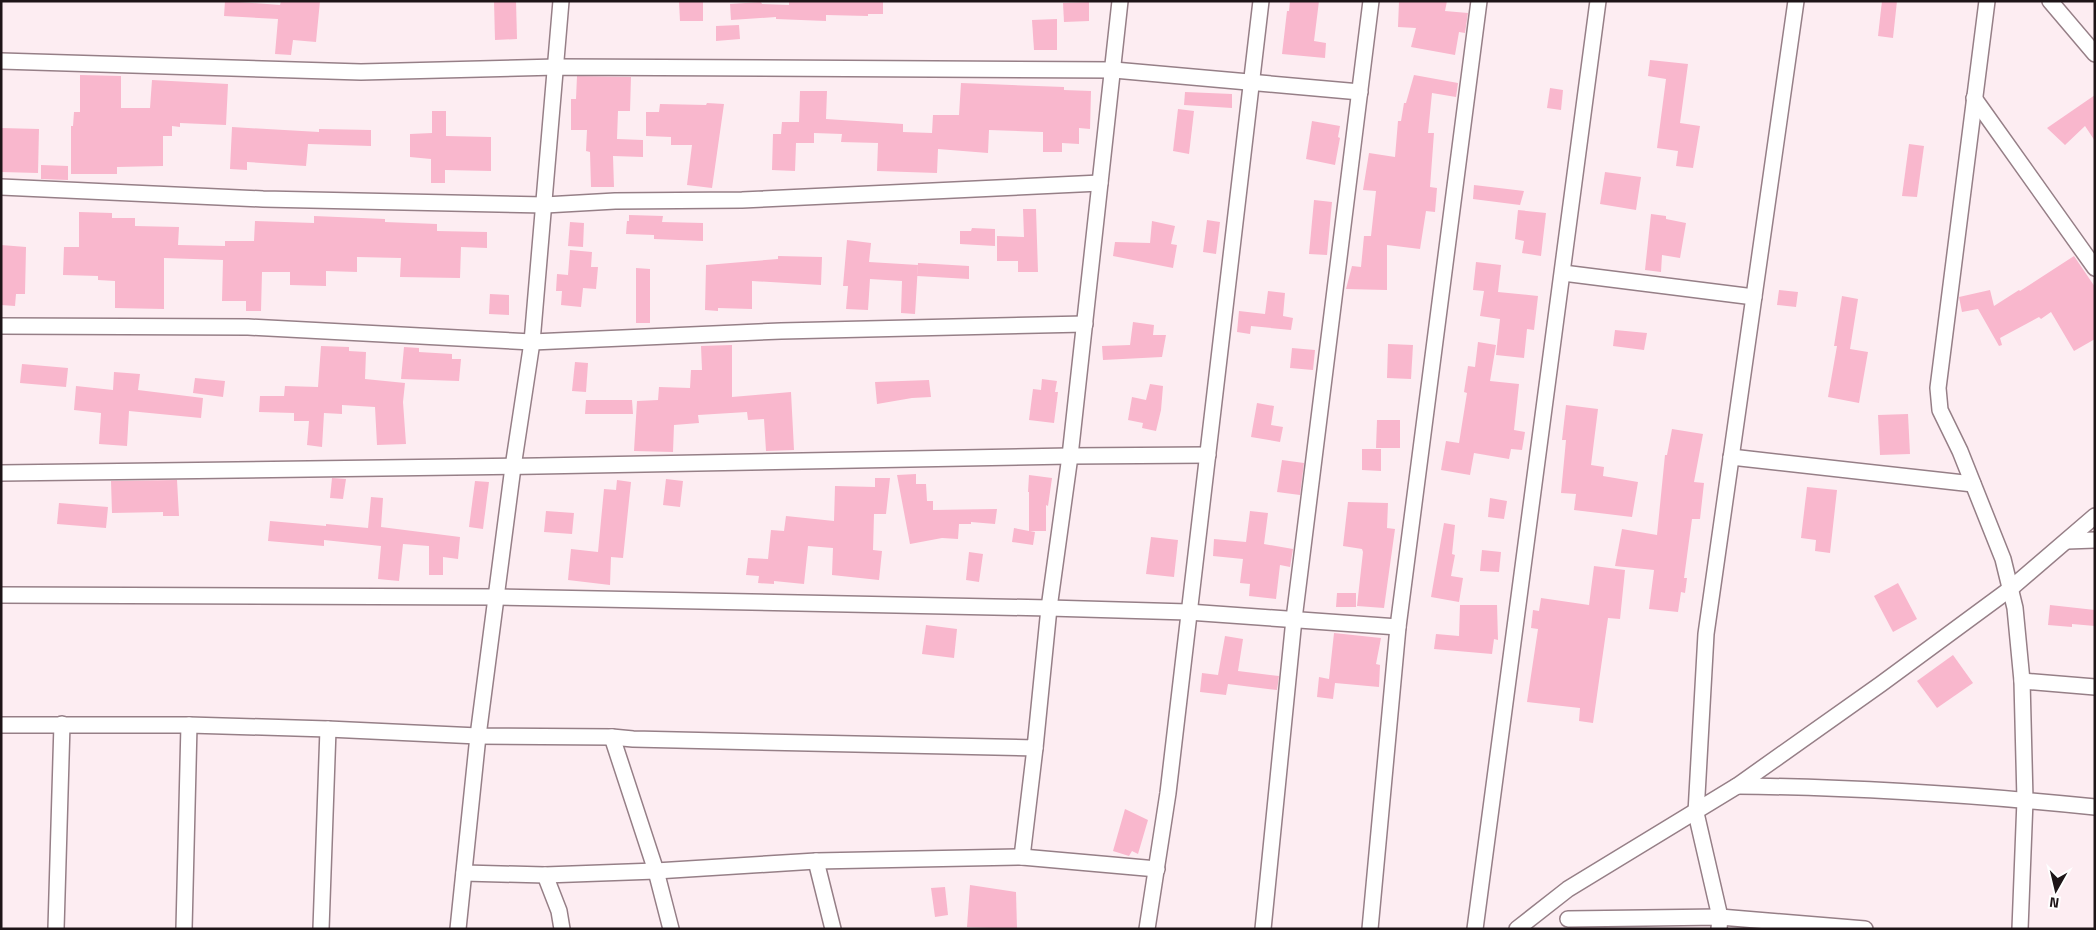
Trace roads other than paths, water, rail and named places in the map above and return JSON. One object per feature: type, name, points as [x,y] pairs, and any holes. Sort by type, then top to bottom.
[{"type":"street","points":[[458,929],[478,736],[513,467],[532,342],[557,67],[561,1]]},
{"type":"street","points":[[1022,857],[1049,608],[1070,456],[1114,70],[1120,1]]},
{"type":"street","points":[[1147,929],[1168,793],[1261,1]]},
{"type":"street","points":[[1263,929],[1294,619],[1371,1]]},
{"type":"street","points":[[1370,929],[1398,627],[1480,1]]},
{"type":"street","points":[[1475,929],[1598,1]]},
{"type":"street","points":[[1719,923],[1696,813],[1706,634],[1796,1]]},
{"type":"street","points":[[1986,1],[1938,388],[1940,410],[1973,484],[2003,560],[2015,608],[2022,681],[2025,800],[2020,929]]},
{"type":"street","points":[[2050,1],[2095,54]]},
{"type":"street","points":[[1,61],[361,72],[557,67],[1114,70],[1360,92]]},
{"type":"street","points":[[1974,98],[2095,268]]},
{"type":"street","points":[[1,187],[263,199],[545,206],[615,201],[742,200],[1100,183]]},
{"type":"street","points":[[1563,273],[1754,297]]},
{"type":"street","points":[[1,326],[248,327],[532,342],[781,331],[1085,324]]},
{"type":"street","points":[[1,473],[513,467],[1208,455]]},
{"type":"street","points":[[1731,457],[1973,484]]},
{"type":"street","points":[[1517,929],[1568,890],[1696,813],[1737,786],[2010,589],[2095,516]]},
{"type":"street","points":[[2067,541],[2095,540]]},
{"type":"street","points":[[1,595],[496,597],[1049,608],[1188,612],[1398,627]]},
{"type":"street","points":[[2022,681],[2095,687]]},
{"type":"street","points":[[56,929],[62,724]]},
{"type":"street","points":[[1,725],[189,725],[478,736],[612,737],[1035,748]]},
{"type":"street","points":[[184,929],[189,725]]},
{"type":"street","points":[[321,929],[328,729]]},
{"type":"street","points":[[612,737],[656,871],[671,929]]},
{"type":"street","points":[[1737,786],[1821,787],[2025,800],[2095,807]]},
{"type":"street","points":[[464,873],[545,875],[656,871],[816,861],[1022,857],[1157,869]]},
{"type":"street","points":[[816,861],[833,929]]},
{"type":"street","points":[[545,875],[559,911],[562,929]]},
{"type":"street","points":[[1568,890],[1568,924],[1719,923],[1865,929]]}]
